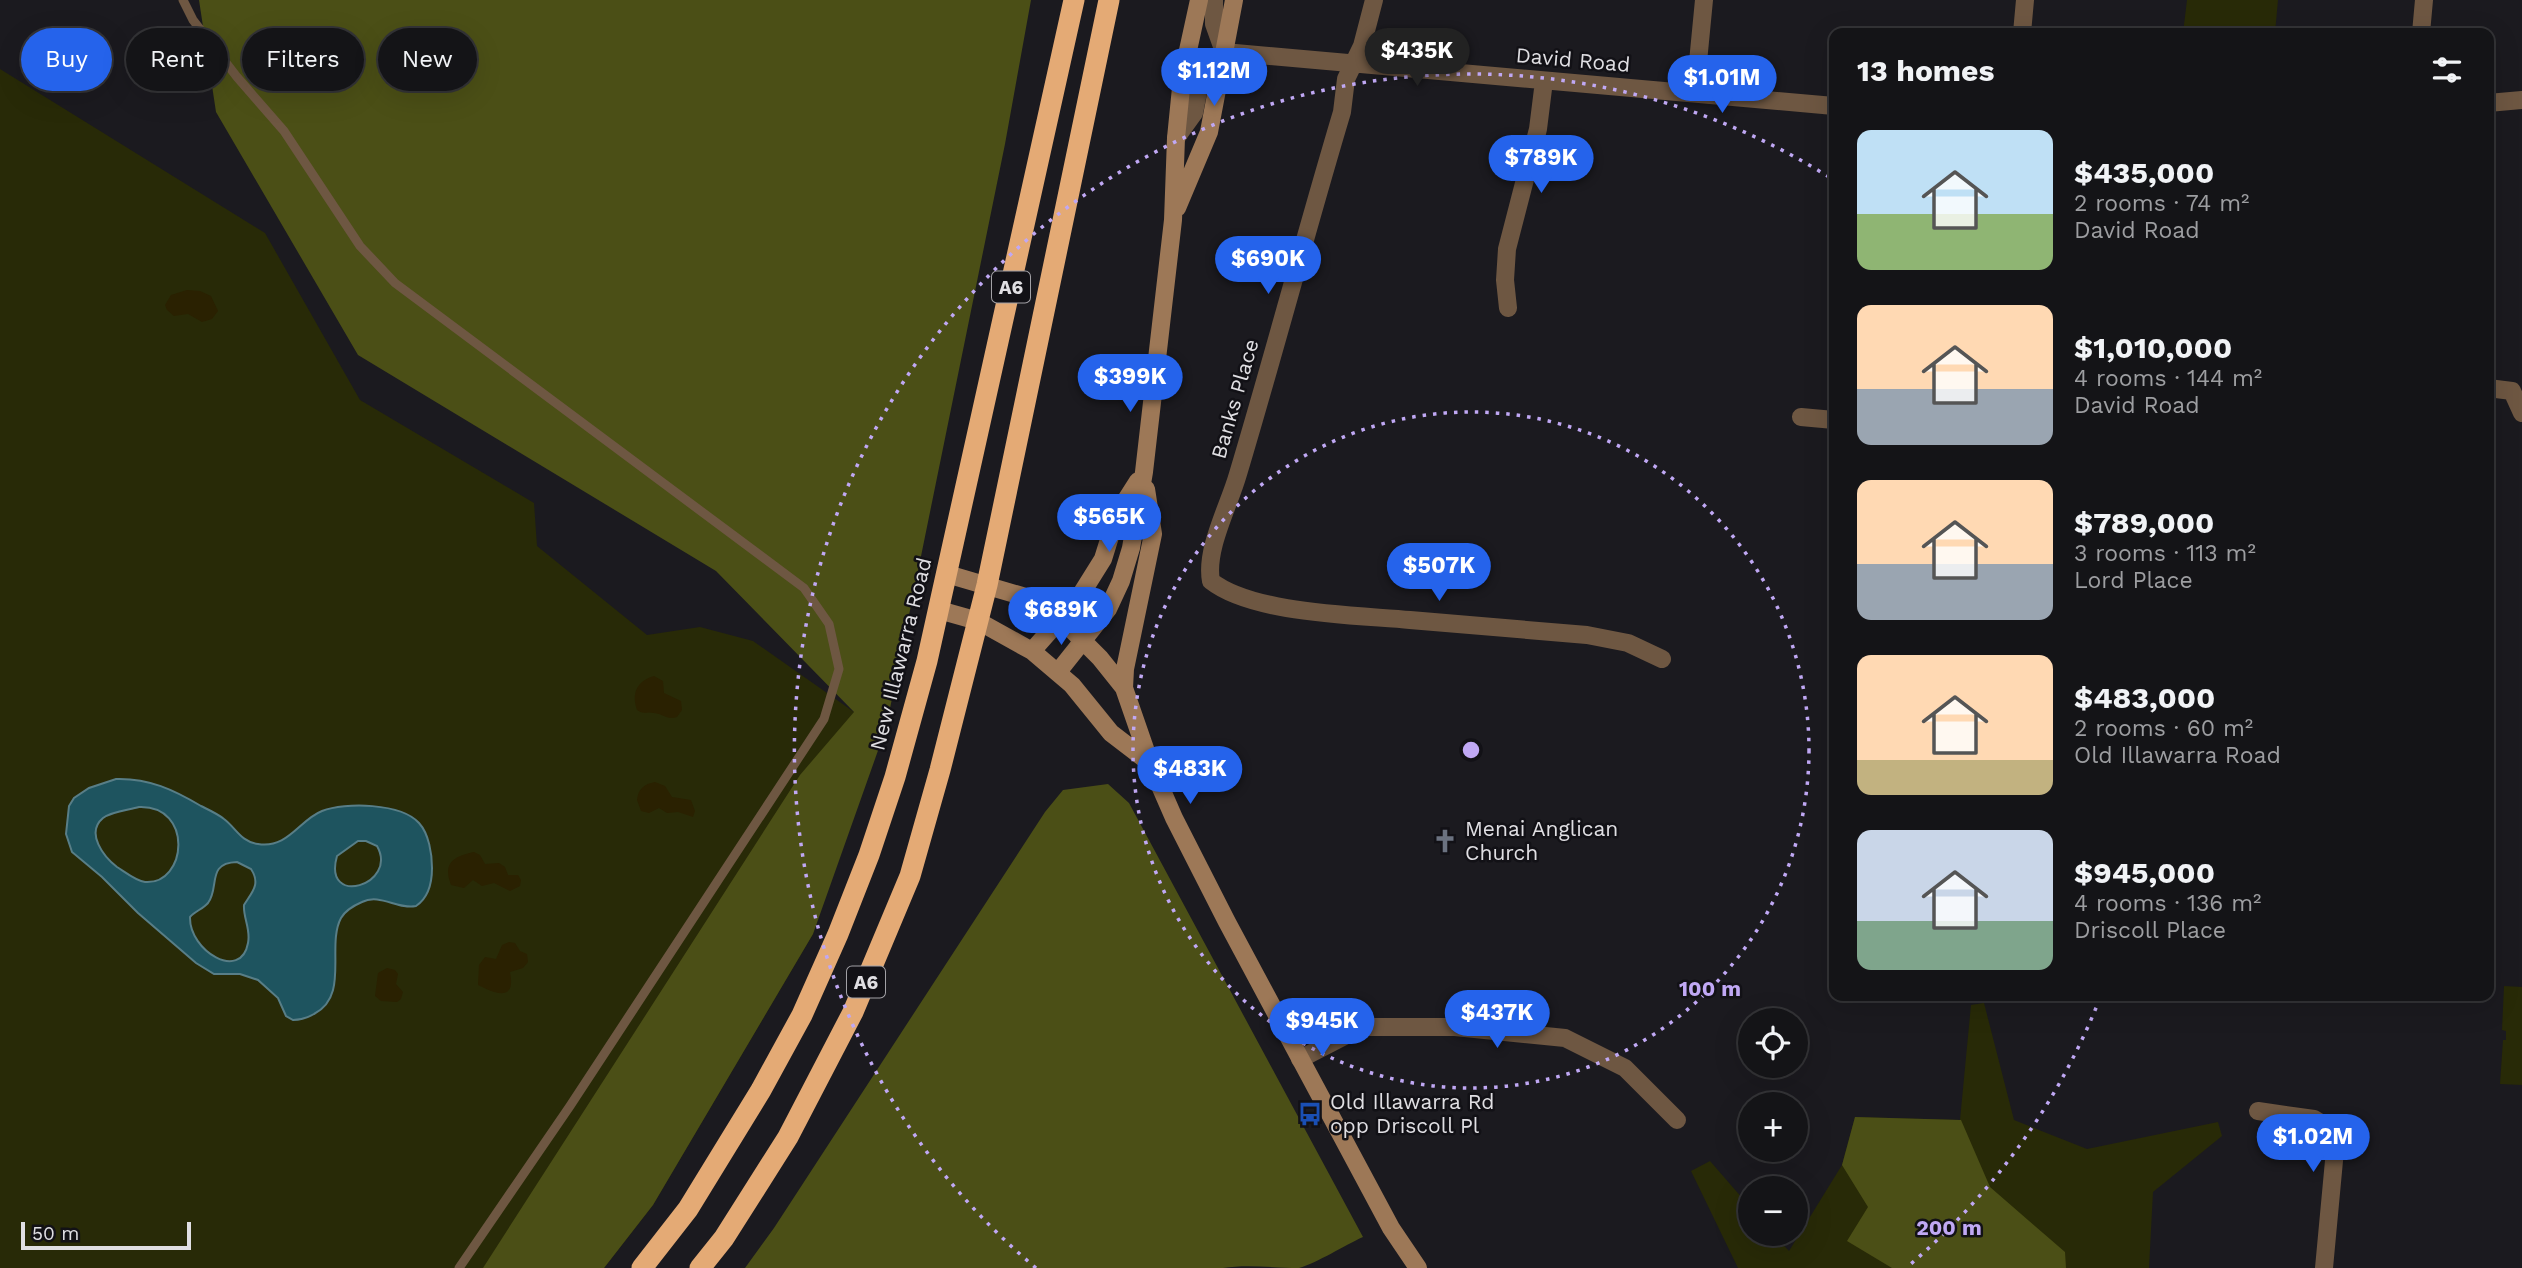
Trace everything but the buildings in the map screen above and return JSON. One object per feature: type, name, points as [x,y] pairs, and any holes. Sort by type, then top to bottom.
[{"type":"highway","name":"New Illawarra Road","points":[[642,1268],[688,1209],[761,1090],[802,1015],[838,934],[873,842],[895,777],[939,610],[1074,0]]},
{"type":"highway","name":"A6","points":[[700,1268],[724,1238],[788,1138],[853,1012],[910,876],[987,585],[1109,0]]},
{"type":"street","points":[[1058,672],[1108,609],[1131,548],[1144,472],[1173,220],[1176,138],[1182,78],[1199,0]]},
{"type":"street","points":[[1214,0],[1214,24],[1224,52]]},
{"type":"street","points":[[1173,220],[1209,132],[1234,0]]},
{"type":"street","name":"Banks Place","points":[[1374,0],[1362,46],[1346,79],[1342,112],[1238,476],[1214,545],[1209,571],[1211,581],[1222,590],[1260,602],[1306,611],[1587,635],[1628,643],[1662,659]]},
{"type":"street","points":[[1695,93],[1704,0]]},
{"type":"street","points":[[2022,28],[2025,0]]},
{"type":"street","points":[[2421,28],[2424,0]]},
{"type":"street","points":[[1176,138],[1194,113],[1202,71],[1211,60],[1224,52]]},
{"type":"street","name":"David Road","points":[[1224,52],[1829,106]]},
{"type":"street","points":[[1508,308],[1505,281],[1507,249],[1538,129],[1544,81]]},
{"type":"street","points":[[2494,102],[2522,100]]},
{"type":"street","points":[[2494,389],[2512,391],[2522,413]]},
{"type":"street","points":[[1801,417],[1829,420]]},
{"type":"street","points":[[1032,651],[1078,599],[1103,559],[1117,514],[1144,472]]},
{"type":"street","points":[[1144,472],[1153,534],[1125,669],[1125,688],[1150,763],[1174,818],[1300,1059],[1391,1228],[1418,1268]]},
{"type":"street","points":[[947,574],[1022,596],[1060,618],[1125,688]]},
{"type":"street","points":[[939,610],[978,621],[1032,651],[1072,685],[1111,733],[1150,763]]},
{"type":"street","points":[[1300,1059],[1362,1027],[1455,1027],[1565,1038],[1625,1068],[1676,1120]]},
{"type":"street","points":[[2258,1111],[2314,1119],[2332,1130],[2334,1150],[2324,1268]]},
{"type":"lane","points":[[183,0],[194,20],[237,77],[284,131],[360,246],[395,283],[804,588],[829,624],[839,669],[824,719],[570,1106],[460,1268]]},
{"type":"green space","points":[[199,0],[1031,0],[1005,144],[886,728],[813,934],[653,1205],[604,1268],[483,1268],[800,775],[854,712],[716,571],[358,355],[216,112],[213,91],[228,91],[228,28],[203,28]]},
{"type":"green space","points":[[2187,0],[2278,0],[2275,28],[2184,28]]},
{"type":"green space","points":[[0,69],[21,82],[21,91],[36,91],[265,233],[360,400],[534,503],[537,546],[647,635],[700,627],[753,641],[854,712],[813,934],[653,1205],[604,1268],[0,1268]]},
{"type":"green space","points":[[1108,784],[1129,803],[1363,1237],[1299,1268],[745,1268],[774,1228],[1045,812],[1063,790]]},
{"type":"green space","points":[[2504,986],[2522,987],[2522,1085],[2500,1084],[2503,1040],[2506,1040],[2506,1031],[2502,1030]]},
{"type":"green space","points":[[1984,1003],[2014,1120],[2087,1149],[2218,1122],[2222,1136],[2153,1192],[2149,1268],[1738,1268],[1691,1171],[1710,1161],[1738,1193],[1738,1246],[1784,1246],[1789,1251],[1792,1246],[1808,1246],[1808,1220],[1842,1165],[1855,1117],[1960,1120],[1971,1005]]},
{"type":"green space","points":[[1855,1117],[1961,1120],[1990,1187],[2065,1252],[2066,1268],[1892,1268],[1847,1241],[1868,1207],[1842,1165]]},
{"type":"sand","points":[[187,290],[200,291],[211,296],[218,311],[212,319],[202,322],[188,314],[174,316],[167,310],[165,305],[171,295]]},
{"type":"sand","points":[[654,676],[663,681],[664,693],[681,701],[682,710],[677,717],[670,718],[637,710],[637,688],[643,681]]},
{"type":"sand","points":[[655,782],[665,786],[672,797],[691,800],[695,811],[693,817],[678,812],[667,813],[659,808],[649,813],[641,811],[637,800],[640,790]]},
{"type":"sand","points":[[474,852],[480,855],[485,864],[499,863],[505,867],[508,875],[518,875],[520,886],[510,891],[494,883],[482,886],[473,880],[464,888],[451,885],[448,871],[452,861]]},
{"type":"sand","points":[[515,943],[520,951],[527,954],[528,962],[523,968],[510,972],[510,988],[507,992],[498,993],[478,985],[479,965],[485,957],[496,959],[502,945]]},
{"type":"sand","points":[[387,968],[398,974],[396,984],[403,992],[397,1002],[381,1001],[375,996],[378,973]]},
{"type":"water","points":[[116,779],[161,786],[216,814],[243,838],[258,844],[277,842],[314,815],[332,808],[372,806],[399,811],[411,816],[425,833],[431,857],[430,885],[424,899],[416,906],[402,906],[376,899],[356,905],[345,913],[337,929],[331,995],[325,1006],[314,1014],[293,1020],[286,1016],[278,998],[258,980],[240,974],[214,974],[196,963],[72,852],[66,834],[69,806],[74,798],[89,788]],"holes":[[[139,807],[157,810],[169,818],[176,831],[176,859],[170,871],[159,880],[145,882],[117,867],[102,851],[96,837],[98,824],[103,818]],[[358,841],[366,841],[377,846],[381,860],[378,871],[370,880],[349,886],[340,882],[335,872],[337,856]],[[237,862],[251,869],[255,884],[244,905],[248,943],[243,954],[236,960],[226,961],[206,950],[198,941],[190,917],[208,903],[217,871],[227,863]]]},
{"type":"place","name":"Menai Anglican Church","points":[[1445,841]]},
{"type":"place","name":"Old Illawarra Rd opp Driscoll Pl","points":[[1310,1114]]}]
